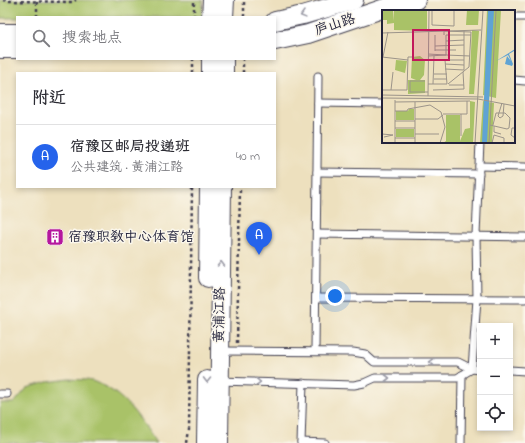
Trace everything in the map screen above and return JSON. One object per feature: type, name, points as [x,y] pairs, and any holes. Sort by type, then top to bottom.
[{"type":"street","points":[[211,16],[212,0]]},
{"type":"street","points":[[224,0],[224,16]]},
{"type":"street","name":"庐山路","points":[[276,22],[354,0]]},
{"type":"street","name":"庐山路","points":[[276,41],[308,34],[382,9],[416,0]]},
{"type":"street","points":[[0,33],[16,33]]},
{"type":"street","points":[[0,49],[16,50]]},
{"type":"street","points":[[211,60],[211,72]]},
{"type":"street","points":[[224,60],[224,72]]},
{"type":"street","name":"黄浦江路","points":[[206,443],[209,188]]},
{"type":"street","name":"黄浦江路","points":[[219,443],[219,381],[228,351],[222,188]]},
{"type":"lane","points":[[316,352],[318,76]]},
{"type":"lane","points":[[515,80],[525,81]]},
{"type":"lane","points":[[318,103],[382,104]]},
{"type":"lane","points":[[472,369],[477,299],[476,236],[480,143]]},
{"type":"lane","points":[[479,166],[525,167]]},
{"type":"lane","points":[[317,172],[479,174]]},
{"type":"lane","points":[[316,234],[525,237]]},
{"type":"lane","points":[[316,298],[525,299]]},
{"type":"lane","points":[[228,351],[353,352],[365,354],[374,362],[458,362],[472,369],[477,370]]},
{"type":"lane","points":[[219,381],[354,385],[364,383],[375,378],[457,378],[472,369]]},
{"type":"lane","points":[[513,370],[525,371]]},
{"type":"lane","points":[[460,443],[462,375]]},
{"type":"lane","points":[[303,383],[301,443],[325,443]]},
{"type":"path","points":[[3,0],[8,2],[72,2],[76,0]]},
{"type":"path","points":[[194,0],[194,16]]},
{"type":"path","points":[[244,0],[244,16]]},
{"type":"path","points":[[37,2],[37,16]]},
{"type":"path","points":[[193,60],[193,72]]},
{"type":"path","points":[[243,60],[243,72]]},
{"type":"path","points":[[187,443],[189,430],[192,188]]},
{"type":"path","points":[[228,351],[240,188]]},
{"type":"green space","points":[[0,0],[203,0],[202,16],[16,16],[16,18],[0,18]]},
{"type":"green space","points":[[70,379],[92,381],[114,392],[130,407],[156,443],[0,443],[0,403],[14,403],[27,388],[47,382]]},
{"type":"place","name":"宿豫职教中心体育馆","points":[[55,237]]},
{"type":"place","name":"宿豫区邮局投递班","points":[[259,255]]}]
